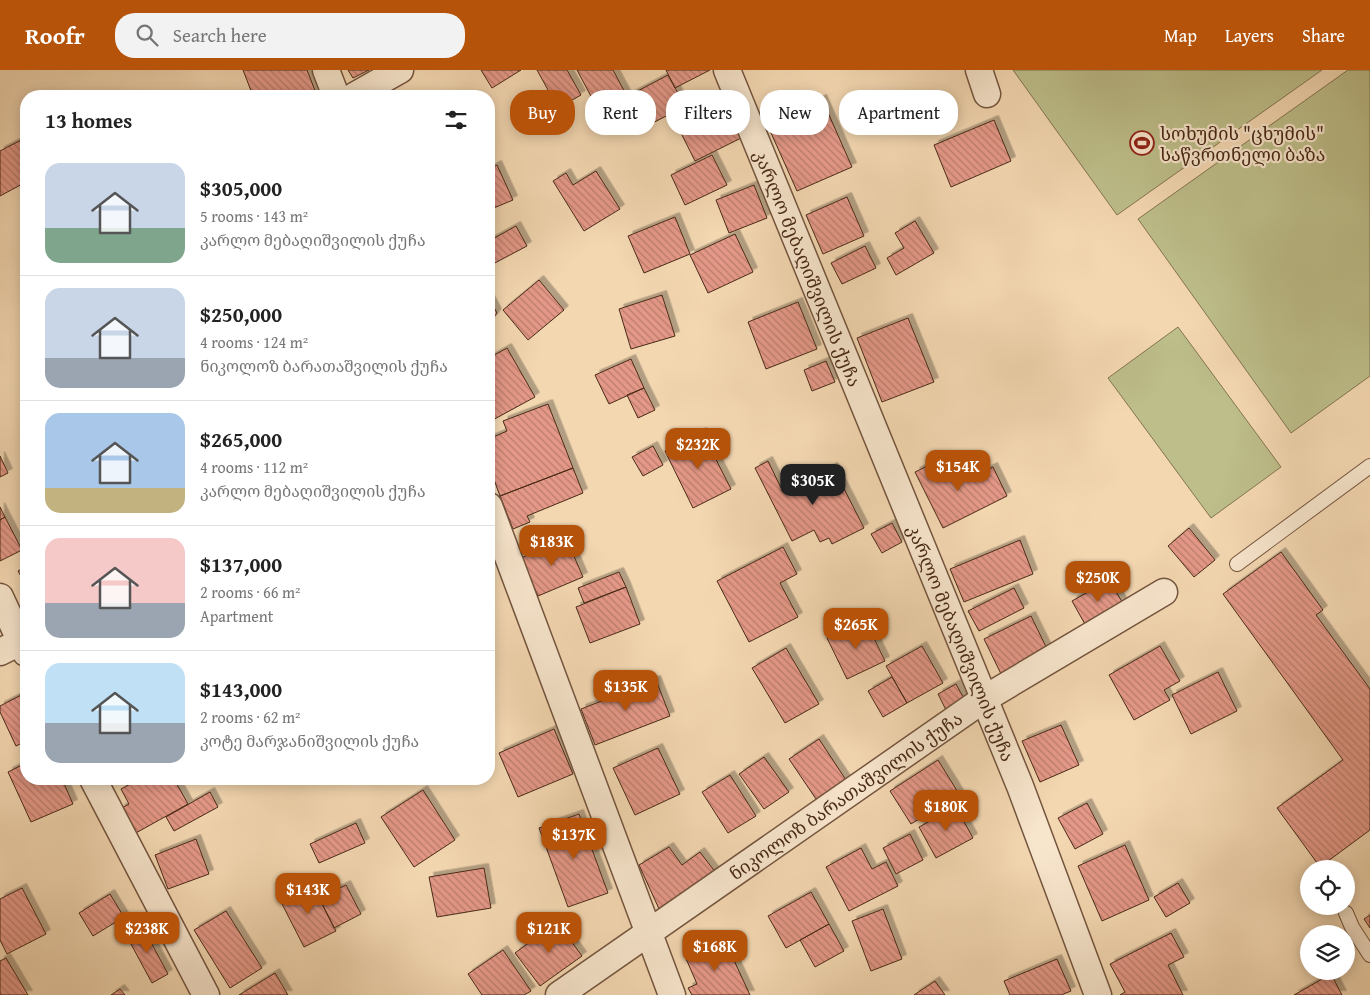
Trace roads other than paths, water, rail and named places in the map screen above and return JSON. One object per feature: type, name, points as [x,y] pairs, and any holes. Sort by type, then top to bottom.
[{"type":"street","points":[[326,70],[334,90]]},
{"type":"street","points":[[365,90],[400,70]]},
{"type":"street","name":"კარლო მებაღიშვილის ქუჩა","points":[[727,70],[1020,786],[1098,995]]},
{"type":"street","points":[[495,522],[672,995]]},
{"type":"street","name":"ნიკოლოზ ბარათაშვილის ქუჩა","points":[[559,995],[984,699],[1164,592]]},
{"type":"street","points":[[0,597],[18,646]]},
{"type":"street","points":[[95,785],[206,995]]},
{"type":"lane","points":[[1237,564],[1370,466]]},
{"type":"lane","points":[[1347,915],[1352,927],[1370,955]]},
{"type":"place","name":"სოხუმის \"ცხუმის\" საწვრთნელი ბაზა","points":[[1142,143]]}]
